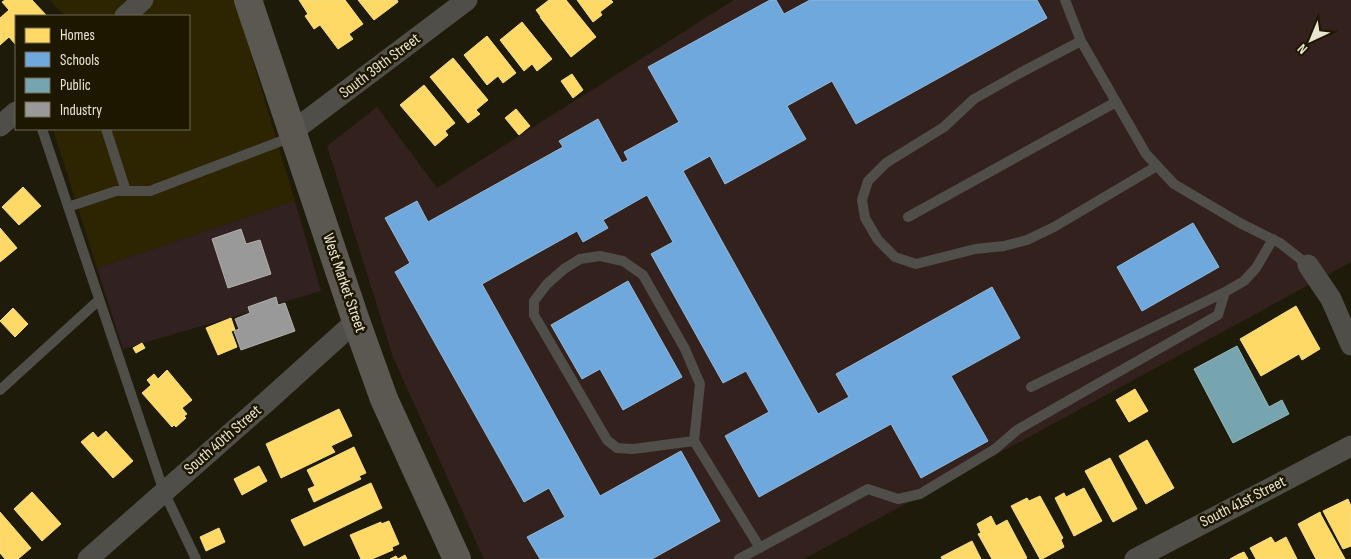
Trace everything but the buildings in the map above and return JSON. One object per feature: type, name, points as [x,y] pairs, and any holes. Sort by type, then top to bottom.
[{"type":"street","points":[[126,15],[143,0]]},
{"type":"street","name":"West Market Street","points":[[248,0],[384,399],[457,559]]},
{"type":"street","name":"South 39th Street","points":[[294,133],[467,0]]},
{"type":"street","points":[[0,126],[15,113]]},
{"type":"street","points":[[1308,265],[1331,298],[1351,345]]},
{"type":"street","name":"South 40th Street","points":[[88,559],[356,321]]},
{"type":"street","name":"South 41st Street","points":[[1135,559],[1351,446]]},
{"type":"lane","points":[[1065,0],[1081,40],[1146,154],[1174,184],[1240,223],[1280,243],[1308,265]]},
{"type":"lane","points":[[1081,40],[974,100],[944,126],[886,163],[868,181],[862,200],[865,218],[878,240],[895,257],[916,264],[975,249],[1004,246],[1026,240],[1054,227],[1158,166]]},
{"type":"lane","points":[[908,217],[1116,102]]},
{"type":"lane","points":[[42,130],[164,492],[196,559]]},
{"type":"lane","points":[[106,130],[126,191]]},
{"type":"lane","points":[[68,207],[116,191],[150,191],[294,133]]},
{"type":"lane","points":[[1031,387],[1244,281],[1256,268],[1272,239]]},
{"type":"lane","points":[[694,441],[633,449],[616,448],[607,440],[534,315],[534,301],[547,284],[580,258],[600,256],[623,261],[643,274],[685,348],[700,384],[694,441],[760,548]]},
{"type":"lane","points":[[739,559],[868,489],[898,499],[920,494],[995,449],[1017,430],[1218,315],[1225,292]]},
{"type":"lane","points":[[0,390],[99,300]]},
{"type":"shaded area","points":[[50,0],[265,0],[242,25],[295,201],[97,268],[53,130],[190,130],[190,15],[64,15]]},
{"type":"shaded area","points":[[734,0],[1351,0],[1351,262],[804,559],[484,559],[393,357],[327,146],[377,107],[437,188]]},
{"type":"shaded area","points":[[295,201],[321,291],[123,349],[97,268]]}]
